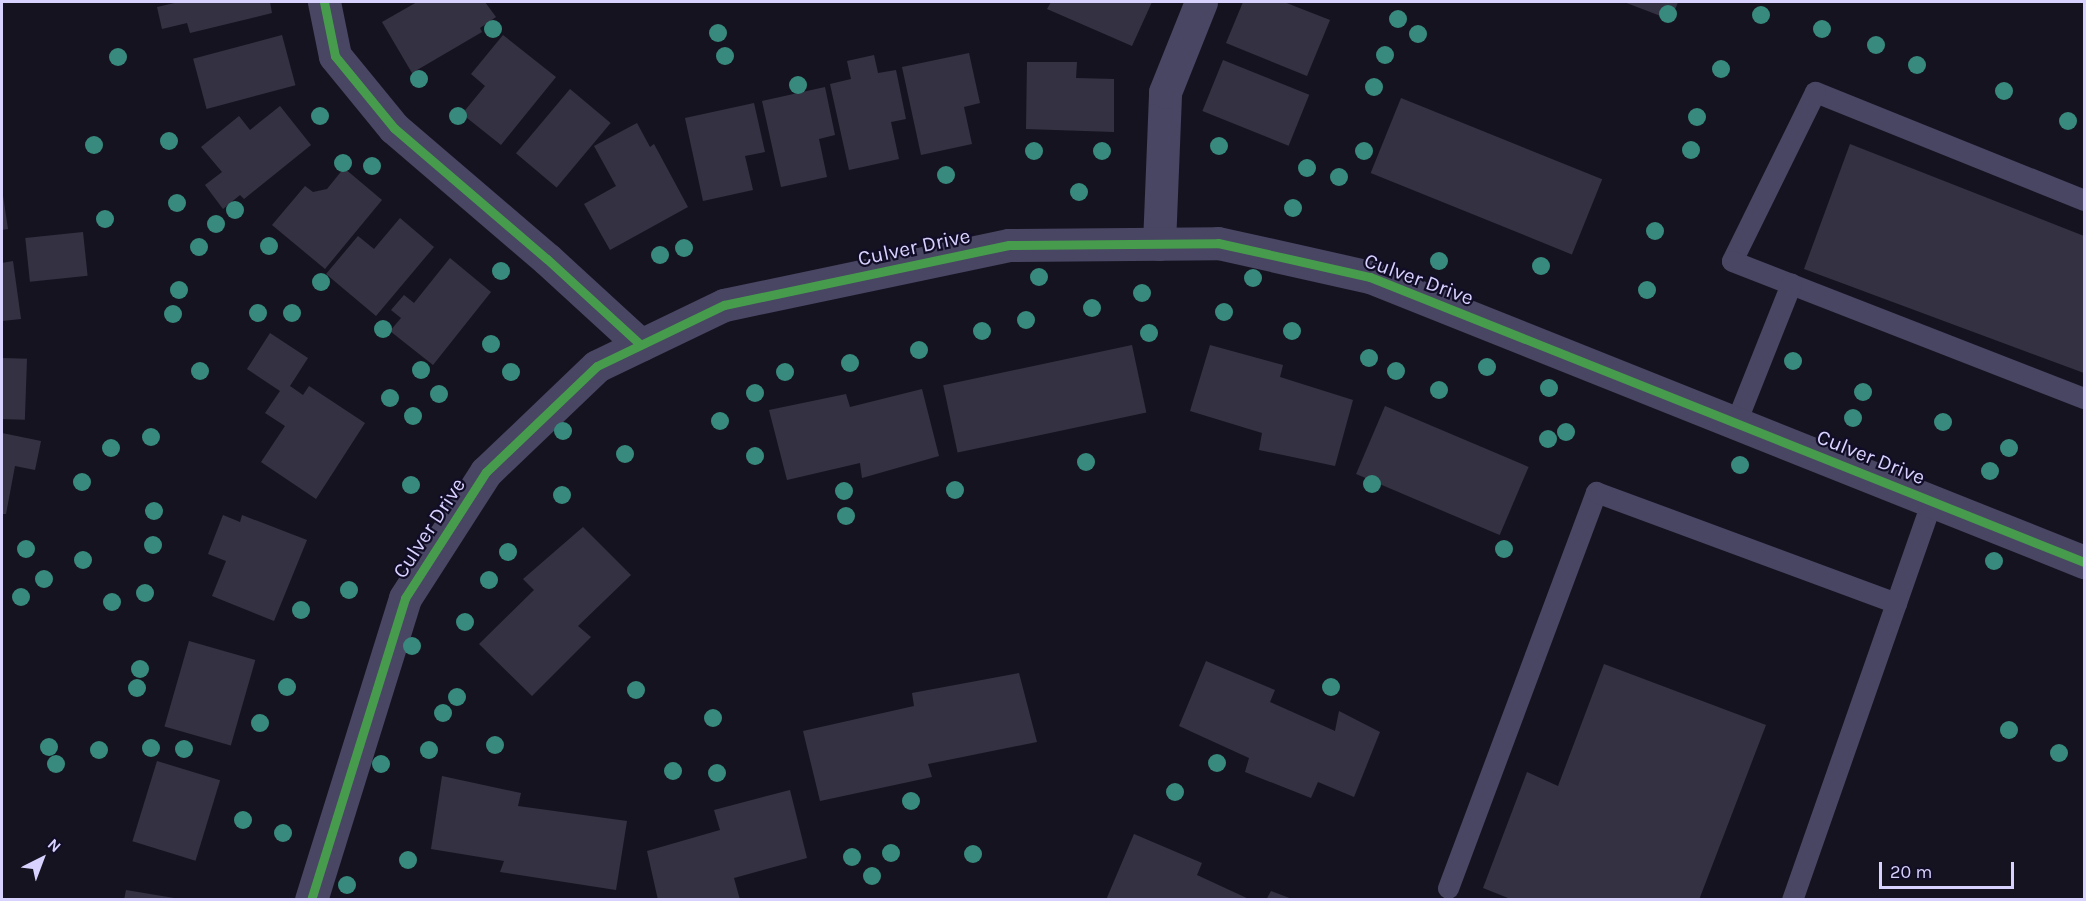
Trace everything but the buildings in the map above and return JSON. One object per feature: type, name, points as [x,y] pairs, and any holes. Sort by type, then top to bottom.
[{"type":"street","points":[[324,2],[335,56],[394,128],[547,259],[641,345]]},
{"type":"street","points":[[1160,244],[1165,92],[1201,2]]},
{"type":"street","name":"Culver Drive","points":[[311,900],[405,598],[486,472],[597,366],[724,305],[1009,245],[1218,243],[1370,277],[2085,562]]},
{"type":"lane","points":[[2085,200],[1815,92],[1732,261],[2085,398]]},
{"type":"lane","points":[[1736,422],[1791,284]]},
{"type":"lane","points":[[1448,888],[1596,492],[1896,603]]},
{"type":"lane","points":[[1792,900],[1932,501]]},
{"type":"cycle path","points":[[324,2],[335,56],[394,128],[547,259],[641,345]]},
{"type":"cycle path","points":[[311,900],[405,598],[486,472],[597,366],[724,305],[1009,245],[1218,243],[1370,277],[2084,562]]}]
